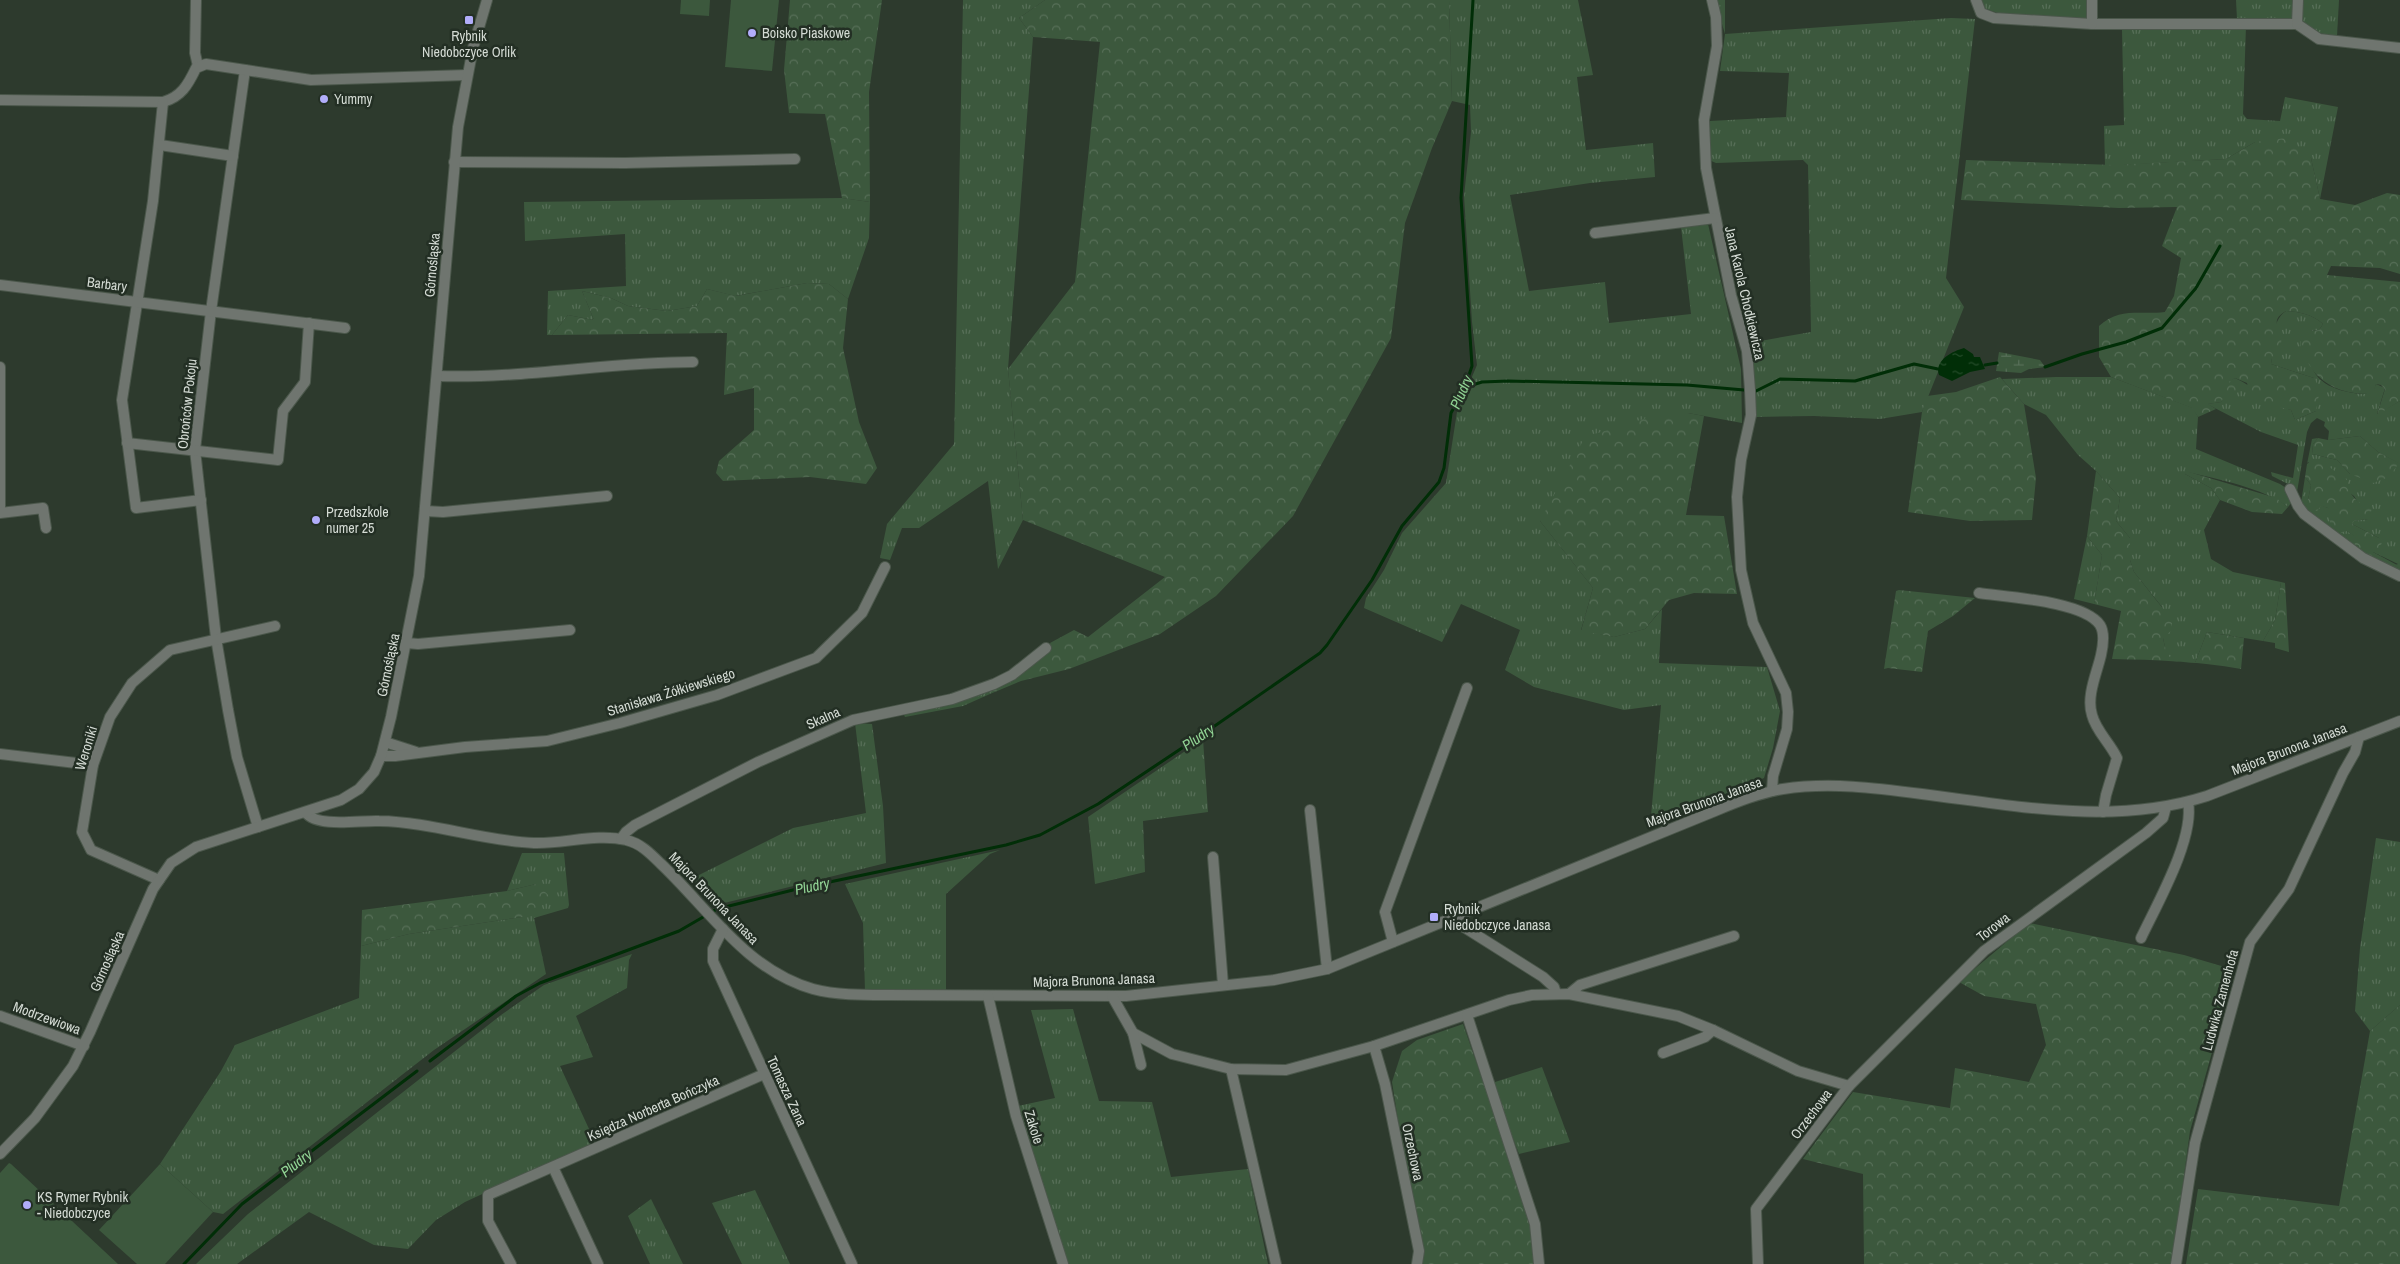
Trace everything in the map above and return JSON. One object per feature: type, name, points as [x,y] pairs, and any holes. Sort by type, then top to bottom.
[{"type":"street","points":[[0,100],[163,102],[173,99],[185,88],[198,66],[195,53],[196,0]]},
{"type":"street","name":"Górnośląska","points":[[0,1154],[46,1104],[73,1066],[84,1046],[159,880],[172,863],[191,849],[341,800],[359,789],[374,772],[381,756],[407,642],[419,576],[454,162],[467,75],[487,0]]},
{"type":"street","name":"Jana Karola Chodkiewicza","points":[[1712,0],[1716,17],[1717,46],[1705,105],[1703,135],[1706,168],[1731,295],[1746,350],[1750,390],[1751,415],[1741,460],[1737,497],[1741,570],[1753,623],[1786,694],[1788,712],[1786,729],[1773,776],[1772,791]]},
{"type":"street","points":[[1976,0],[1981,13],[1994,18],[2092,24],[2295,24],[2319,38],[2400,48]]},
{"type":"street","points":[[2092,0],[2092,24]]},
{"type":"street","points":[[2295,24],[2298,0]]},
{"type":"street","points":[[198,66],[210,64],[306,80],[334,81],[467,75]]},
{"type":"street","name":"Obrońców Pokoju","points":[[245,70],[211,311],[195,450],[216,638],[237,757],[258,827]]},
{"type":"street","points":[[163,102],[160,145],[139,302],[129,350],[122,400],[136,508],[201,500]]},
{"type":"street","points":[[160,145],[233,156]]},
{"type":"street","points":[[454,162],[625,163],[795,159]]},
{"type":"street","points":[[1595,234],[1715,218]]},
{"type":"street","name":"Barbary","points":[[0,285],[345,328]]},
{"type":"street","points":[[127,443],[278,460],[283,411],[305,382],[309,324]]},
{"type":"street","points":[[437,376],[494,375],[653,362],[693,362]]},
{"type":"street","points":[[0,367],[0,512],[43,508],[46,528]]},
{"type":"street","points":[[2290,489],[2304,514],[2363,558],[2400,576]]},
{"type":"street","points":[[426,511],[444,512],[607,496]]},
{"type":"street","name":"Stanisława Żółkiewskiego","points":[[381,756],[547,740],[602,728],[717,695],[816,658],[862,613],[885,567]]},
{"type":"street","points":[[1979,594],[2064,606],[2087,615],[2100,624],[2103,634],[2102,650],[2090,708],[2096,724],[2117,758],[2103,812]]},
{"type":"street","name":"Weroniki","points":[[159,880],[91,850],[82,832],[93,765],[110,717],[132,683],[170,650],[275,626]]},
{"type":"street","points":[[407,642],[418,644],[570,630]]},
{"type":"street","name":"Skalna","points":[[621,839],[635,825],[784,751],[853,720],[976,691],[1012,675],[1046,648]]},
{"type":"street","points":[[1393,942],[1385,912],[1467,688]]},
{"type":"street","name":"Majora Brunona Janasa","points":[[306,813],[312,818],[322,821],[376,820],[408,823],[523,842],[555,843],[607,838],[621,839],[637,844],[651,854],[743,949],[767,968],[789,980],[814,989],[858,995],[1112,996],[1286,978],[1327,968],[1714,811],[1772,791],[1812,787],[1864,787],[2044,810],[2103,812],[2166,807],[2188,802],[2400,721]]},
{"type":"street","name":"Ludwika Zamenhofa","points":[[2176,1264],[2195,1143],[2250,942],[2289,889],[2342,773],[2355,752],[2359,737]]},
{"type":"street","name":"Stanisława Żółkiewskiego","points":[[385,742],[417,753]]},
{"type":"street","points":[[0,754],[93,765]]},
{"type":"street","points":[[2141,938],[2185,839],[2189,813],[2188,802]]},
{"type":"street","name":"Torowa","points":[[1849,1086],[1984,951],[2146,833],[2163,818],[2166,807]]},
{"type":"street","points":[[1310,810],[1327,968]]},
{"type":"street","points":[[1213,857],[1223,986]]},
{"type":"street","points":[[1454,917],[1459,924],[1543,977],[1554,987],[1556,993]]},
{"type":"street","name":"Tomasza Zana","points":[[720,926],[713,948],[713,961],[852,1264]]},
{"type":"street","points":[[1569,994],[1580,985],[1734,936]]},
{"type":"street","name":"Orzechowa","points":[[1133,1033],[1172,1054],[1231,1069],[1286,1070],[1374,1046],[1522,997],[1556,993],[1569,994],[1678,1016],[1713,1030],[1798,1071],[1849,1086],[1756,1209],[1758,1264]]},
{"type":"street","name":"Zakole","points":[[988,996],[1016,1116],[1063,1264]]},
{"type":"street","points":[[1112,996],[1133,1033],[1141,1065]]},
{"type":"street","points":[[1467,1015],[1535,1224],[1539,1264]]},
{"type":"street","name":"Modrzewiowa","points":[[0,1016],[84,1046]]},
{"type":"street","points":[[1663,1053],[1705,1037],[1713,1030]]},
{"type":"street","name":"Orzechowa","points":[[1374,1046],[1385,1084],[1419,1250],[1417,1264]]},
{"type":"street","points":[[1231,1069],[1276,1264]]},
{"type":"street","name":"Księdza Norberta Bończyka","points":[[511,1264],[488,1221],[488,1195],[764,1074]]},
{"type":"street","points":[[553,1167],[598,1264]]},
{"type":"green space","points":[[681,0],[710,0],[709,16],[680,14]]},
{"type":"green space","name":"Boisko Piaskowe","points":[[731,0],[779,0],[772,71],[725,67]]},
{"type":"green space","points":[[790,0],[882,0],[869,92],[870,202],[842,198],[825,114],[789,113],[784,70]]},
{"type":"green space","points":[[963,0],[1045,0],[1019,18],[1033,37],[1008,369],[1023,520],[998,569],[988,481],[919,528],[902,528],[890,560],[880,558],[887,524],[954,444]]},
{"type":"green space","points":[[1045,0],[1449,0],[1452,101],[1432,148],[1405,223],[1391,338],[1293,516],[1216,596],[1160,634],[1069,669],[1021,681],[990,694],[985,689],[1015,675],[1052,649],[1050,643],[1074,630],[1088,637],[1165,577],[1023,520],[1008,369],[1075,282],[1100,42],[1033,37],[1019,18]]},
{"type":"green space","points":[[1449,0],[1578,0],[1593,75],[1577,77],[1586,150],[1653,143],[1655,177],[1590,183],[1510,195],[1529,291],[1605,282],[1609,323],[1691,314],[1681,227],[1708,224],[1741,369],[1742,423],[1688,413],[1540,521],[1593,588],[1581,630],[1614,637],[1645,629],[1662,609],[1659,663],[1767,667],[1780,711],[1773,748],[1764,778],[1650,827],[1661,705],[1624,710],[1534,687],[1505,670],[1520,630],[1461,604],[1442,642],[1364,608],[1366,598],[1384,570],[1402,533],[1446,483],[1457,412],[1477,365],[1472,322],[1464,196],[1471,132],[1470,105],[1452,101]]},
{"type":"green space","points":[[1715,0],[1725,0],[1725,34]]},
{"type":"green space","points":[[1979,0],[2090,0],[2090,20],[2008,16],[1985,9]]},
{"type":"green space","points":[[2236,0],[2293,0],[2292,20],[2237,19]]},
{"type":"green space","points":[[2301,0],[2339,0],[2337,36],[2318,33],[2300,19]]},
{"type":"green space","points":[[1951,18],[1975,19],[1946,278],[1964,307],[1922,412],[1880,419],[1814,416],[1756,417],[1749,343],[1811,332],[1808,165],[1803,160],[1716,163],[1709,160],[1710,121],[1786,117],[1789,73],[1720,71],[1725,34]]},
{"type":"green space","points":[[2246,26],[2243,114],[2247,119],[2280,121],[2285,97],[2338,107],[2320,199],[2311,158],[2255,142],[2226,159],[2105,166],[2104,126],[2124,125],[2122,30]]},
{"type":"green space","points":[[2286,138],[2311,158],[2320,199],[2355,205],[2387,193],[2400,195],[2400,274],[2380,268],[2331,266],[2327,275],[2400,282],[2400,401],[2377,415],[2385,389],[2381,385],[2376,384],[2373,394],[2343,391],[2330,385],[2318,376],[2301,356],[2301,339],[2311,331],[2319,330],[2323,324],[2306,314],[2296,312],[2286,311],[2278,317],[2277,326],[2281,344],[2279,354],[2272,358],[2271,364],[2314,378],[2320,389],[2316,411],[2295,420],[2291,410],[2251,401],[2247,383],[2235,378],[2229,382],[2239,388],[2237,393],[2225,395],[2221,402],[2208,404],[2216,409],[2198,417],[2192,408],[2111,377],[2099,357],[2099,326],[2107,320],[2122,314],[2165,312],[2174,296],[2181,258],[2162,246],[2177,207],[2119,208],[1961,200],[1966,160],[2114,165],[2226,159],[2255,142]]},
{"type":"green space","points":[[842,198],[870,202],[869,238],[848,299],[829,284],[807,283],[735,296],[707,289],[697,306],[667,311],[628,306],[611,298],[582,291],[594,320],[568,315],[552,335],[547,335],[548,291],[626,286],[625,234],[525,241],[524,202]]},
{"type":"green space","points":[[807,283],[829,284],[848,299],[843,348],[859,422],[877,468],[866,484],[810,477],[723,481],[716,473],[719,461],[754,430],[754,388],[724,395],[727,333],[552,335],[568,315],[594,320],[582,291],[611,298],[628,306],[667,311],[697,306],[707,289],[736,296]]},
{"type":"green space","points":[[2286,311],[2306,314],[2323,324],[2319,330],[2311,331],[2311,363],[2319,379],[2335,388],[2354,393],[2372,394],[2376,384],[2385,388],[2377,414],[2400,401],[2400,571],[2390,567],[2398,564],[2373,552],[2373,548],[2380,548],[2379,538],[2352,524],[2353,521],[2368,519],[2354,496],[2308,462],[2307,464],[2312,439],[2318,438],[2313,444],[2312,454],[2337,460],[2350,474],[2398,463],[2378,452],[2360,436],[2328,440],[2329,431],[2324,426],[2325,422],[2317,418],[2311,423],[2307,432],[2297,492],[2294,487],[2272,476],[2271,472],[2293,478],[2298,445],[2261,432],[2207,404],[2221,402],[2229,381],[2235,378],[2276,404],[2291,410],[2295,420],[2316,411],[2314,378],[2271,364],[2275,328],[2277,321]]},
{"type":"green space","points":[[1999,352],[2040,360],[2045,367],[2029,369],[2021,373],[1996,371]]},
{"type":"green space","points":[[2000,377],[2024,404],[2036,478],[2032,520],[1970,521],[1908,512],[1922,412],[1927,396],[1956,392]]},
{"type":"green space","points":[[2111,377],[2193,408],[2198,417],[2196,449],[2280,484],[2289,490],[2293,500],[2288,507],[2278,500],[2253,489],[2187,472],[2185,474],[2211,488],[2220,500],[2204,530],[2211,559],[2233,572],[2281,582],[2275,620],[2263,641],[2207,632],[2195,663],[2173,661],[2167,656],[2163,638],[2162,607],[2134,572],[2130,560],[2130,538],[2116,521],[2120,498],[2096,471],[2078,455],[2046,415],[2024,404],[2002,379]]},
{"type":"green space","points":[[1688,413],[1704,416],[1686,515],[1724,516],[1737,594],[1694,593],[1669,600],[1645,629],[1614,637],[1581,631],[1593,588],[1540,521],[1585,437],[1653,416]]},
{"type":"green space","points":[[2360,436],[2378,452],[2399,463],[2389,477],[2373,483],[2350,474],[2337,460],[2312,454],[2313,444],[2318,438],[2328,440]]},
{"type":"green space","points":[[2311,461],[2328,466],[2347,480],[2352,495],[2362,504],[2372,509],[2368,519],[2354,521],[2352,524],[2379,538],[2382,542],[2380,548],[2373,548],[2373,552],[2397,565],[2394,568],[2355,549],[2354,536],[2347,531],[2338,534],[2331,529],[2328,508],[2321,506],[2317,511],[2310,509],[2308,500],[2311,485],[2305,477],[2307,464]]},
{"type":"green space","points":[[2096,471],[2120,498],[2116,521],[2130,538],[2130,560],[2134,572],[2172,620],[2172,630],[2163,638],[2169,656],[2176,661],[2182,662],[2112,659],[2121,611],[2094,604],[2102,555],[2087,536]]},
{"type":"green space","points":[[2186,471],[2276,498],[2288,507],[2282,514],[2252,512],[2220,500],[2211,488],[2185,474]]},
{"type":"green space","points":[[2305,477],[2311,485],[2308,500],[2328,508],[2347,531],[2355,536],[2355,549],[2317,520],[2301,503]]},
{"type":"green space","points":[[2087,536],[2102,555],[2094,604],[2074,599]]},
{"type":"green space","points":[[2281,582],[2285,583],[2289,652],[2275,648],[2275,643],[2263,641],[2275,620]]},
{"type":"green space","points":[[1896,591],[1975,598],[1953,616],[1928,631],[1922,672],[1884,669]]},
{"type":"green space","points":[[2207,632],[2244,638],[2241,669],[2195,663]]},
{"type":"green space","points":[[985,689],[990,694],[963,706],[905,717],[903,713]]},
{"type":"green space","points":[[855,723],[872,724],[883,806],[886,863],[716,905],[691,879],[793,828],[866,813]]},
{"type":"green space","points":[[1203,739],[1208,812],[1143,821],[1145,872],[1095,884],[1088,817]]},
{"type":"green space","points":[[2376,838],[2400,842],[2400,1005],[2370,1031],[2355,1011],[2360,948]]},
{"type":"green space","points":[[1000,850],[990,854],[946,894],[946,993],[865,991],[863,923],[845,884]]},
{"type":"green space","points":[[522,853],[564,853],[568,908],[534,918],[546,974],[434,1050],[223,1214],[213,1212],[160,1164],[221,1071],[235,1045],[359,998],[361,946],[409,934],[522,917],[536,884],[507,891]]},
{"type":"green space","points":[[536,884],[553,899],[522,917],[409,934],[361,946],[362,910],[507,891]]},
{"type":"green space","points":[[2029,923],[2184,955],[2235,970],[2190,1131],[2172,1264],[1864,1264],[1863,1174],[1803,1159],[1853,1092],[1950,1108],[1955,1068],[2029,1082],[2046,1045],[2036,1004],[1984,996],[1959,982]]},
{"type":"green space","points":[[632,954],[629,960],[627,988],[576,1016],[593,1057],[560,1066],[595,1142],[465,1202],[436,1220],[408,1249],[374,1245],[309,1212],[237,1264],[196,1264],[248,1214],[501,1015],[544,985]]},
{"type":"green space","points":[[2400,1005],[2400,1264],[2186,1264],[2198,1189],[2339,1206],[2370,1031]]},
{"type":"green space","points":[[1073,1009],[1099,1101],[1152,1102],[1171,1177],[1248,1169],[1268,1264],[1068,1264],[1018,1106],[1055,1098],[1031,1010]]},
{"type":"green space","points":[[1463,1024],[1512,1165],[1531,1229],[1534,1264],[1421,1264],[1392,1082],[1402,1051],[1417,1040]]},
{"type":"green space","points":[[1542,1067],[1570,1142],[1519,1154],[1492,1083]]},
{"type":"green space","name":"KS Rymer Rybnik - Niedobczyce","points":[[9,1163],[118,1264],[0,1264],[0,1173]]},
{"type":"green space","points":[[160,1164],[213,1212],[165,1264],[137,1264],[99,1230]]},
{"type":"green space","points":[[755,1190],[790,1264],[742,1264],[712,1203]]},
{"type":"green space","points":[[651,1199],[683,1264],[650,1264],[628,1216]]},
{"type":"water","points":[[1964,348],[1973,354],[1974,357],[1980,357],[1985,369],[1970,372],[1952,381],[1939,375],[1939,365],[1942,361],[1955,351]]},
{"type":"waterway","name":"Pludry","points":[[430,1061],[516,996],[540,983],[679,931],[717,909],[801,888],[1006,845],[1040,835],[1098,804],[1320,653],[1372,580],[1402,526],[1439,482],[1444,468],[1451,413],[1465,387],[1472,366],[1461,198],[1473,0]]},
{"type":"waterway","points":[[2045,367],[2082,354],[2126,342],[2162,328],[2196,288],[2220,246]]},
{"type":"waterway","points":[[1985,365],[1997,363]]},
{"type":"waterway","points":[[1756,391],[1780,379],[1855,381],[1914,364],[1938,369]]},
{"type":"waterway","points":[[1466,387],[1482,382],[1508,381],[1687,385],[1744,390]]},
{"type":"waterway","name":"Pludry","points":[[184,1264],[242,1204],[417,1071]]},
{"type":"place","name":"Rybnik Niedobczyce Orlik","points":[[469,20]]},
{"type":"place","name":"Boisko Piaskowe","points":[[752,33]]},
{"type":"place","name":"Yummy","points":[[324,99]]},
{"type":"place","name":"Przedszkole numer 25","points":[[316,520]]},
{"type":"place","name":"Rybnik Niedobczyce Janasa","points":[[1434,917]]},
{"type":"place","name":"KS Rymer Rybnik - Niedobczyce","points":[[27,1205]]}]
